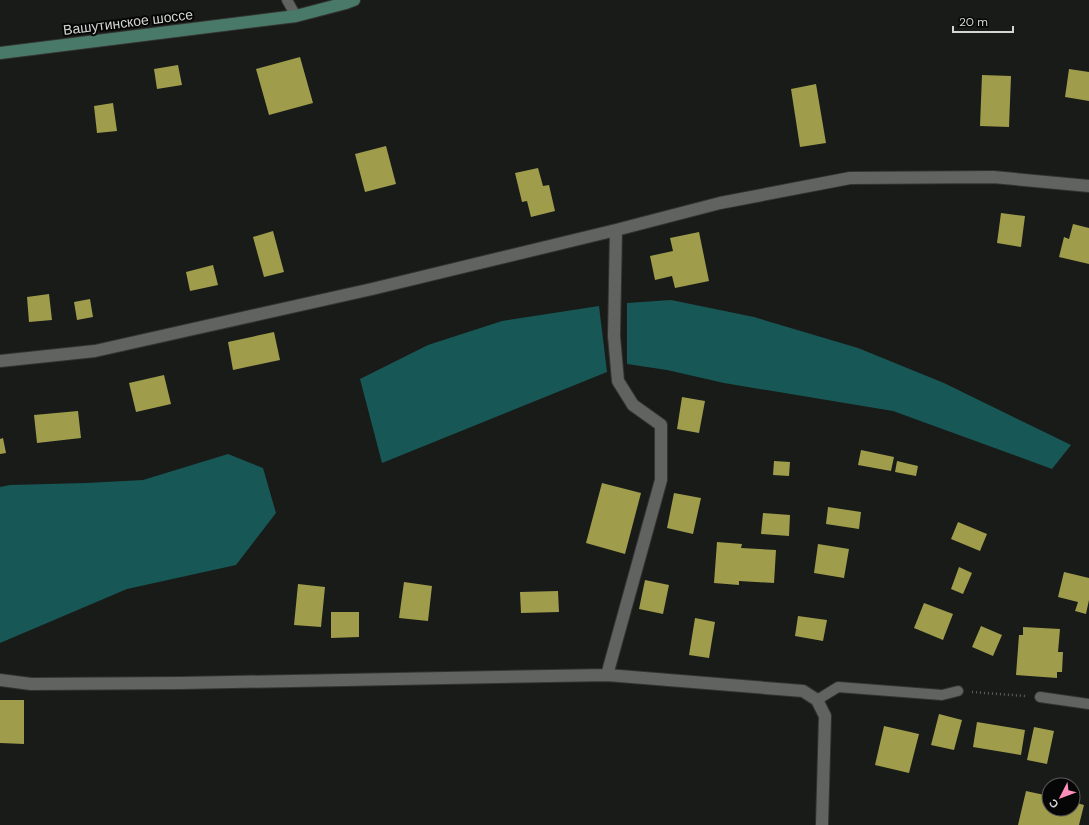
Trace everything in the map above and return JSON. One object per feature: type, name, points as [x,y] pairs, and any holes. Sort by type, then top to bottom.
[{"type":"street","name":"Вашутинское шоссе","points":[[0,54],[296,16],[354,0]]},
{"type":"street","points":[[0,361],[95,351],[372,289],[616,230],[720,203],[850,178],[993,177],[1089,186]]},
{"type":"street","points":[[607,675],[661,480],[661,425],[633,404],[618,381],[614,336],[616,230]]},
{"type":"street","points":[[0,680],[31,684],[181,683],[607,675],[803,691],[817,700],[825,716],[822,825]]},
{"type":"lane","points":[[287,0],[296,16]]},
{"type":"lane","points":[[817,700],[838,687],[942,695],[958,691]]},
{"type":"lane","points":[[1040,697],[1089,704]]},
{"type":"path","points":[[958,691],[1040,697]]},
{"type":"water","points":[[671,300],[754,317],[858,348],[944,383],[1071,445],[1052,469],[893,411],[724,383],[667,370],[627,364],[627,303]]},
{"type":"water","points":[[599,306],[607,372],[382,463],[360,379],[428,345],[502,321]]},
{"type":"water","points":[[228,454],[263,468],[276,513],[236,565],[127,589],[0,643],[0,487],[10,485],[143,480]]},
{"type":"building","points":[[300,57],[313,103],[269,115],[256,69]]},
{"type":"building","points":[[178,65],[182,85],[157,89],[154,69]]},
{"type":"building","points":[[1069,69],[1089,72],[1089,101],[1065,97]]},
{"type":"building","points":[[982,75],[1011,76],[1009,127],[980,126]]},
{"type":"building","points":[[816,84],[826,143],[800,147],[791,89]]},
{"type":"building","points":[[113,103],[117,131],[97,133],[94,106]]},
{"type":"building","points":[[386,146],[396,184],[365,192],[355,154]]},
{"type":"building","points":[[538,168],[543,186],[549,185],[555,211],[531,217],[527,201],[522,202],[515,173]]},
{"type":"building","points":[[1001,213],[1025,216],[1021,247],[997,243]]},
{"type":"building","points":[[1073,224],[1089,228],[1089,264],[1059,257],[1064,237],[1069,239]]},
{"type":"building","points":[[273,231],[284,272],[264,277],[253,237]]},
{"type":"building","points":[[699,232],[709,281],[675,288],[672,276],[655,280],[650,256],[673,251],[670,238]]},
{"type":"building","points":[[213,265],[218,285],[190,291],[186,272]]},
{"type":"building","points":[[49,294],[52,320],[29,322],[27,297]]},
{"type":"building","points":[[90,299],[93,317],[77,320],[74,302]]},
{"type":"building","points":[[274,332],[280,360],[233,370],[228,342]]},
{"type":"building","points":[[164,375],[171,404],[136,412],[129,383]]},
{"type":"building","points":[[682,397],[705,401],[699,433],[677,429]]},
{"type":"building","points":[[78,411],[81,438],[37,443],[34,415]]},
{"type":"building","points":[[3,438],[6,453],[0,454],[0,439]]},
{"type":"building","points":[[861,450],[894,457],[891,471],[858,465]]},
{"type":"building","points":[[774,461],[790,462],[789,476],[773,475]]},
{"type":"building","points":[[897,461],[918,466],[916,476],[895,472]]},
{"type":"building","points":[[602,483],[641,493],[625,554],[586,543]]},
{"type":"building","points":[[674,493],[701,498],[693,534],[667,528]]},
{"type":"building","points":[[828,507],[861,512],[859,529],[826,524]]},
{"type":"building","points":[[763,513],[790,515],[789,536],[761,534]]},
{"type":"building","points":[[958,522],[987,534],[980,551],[951,539]]},
{"type":"building","points":[[717,542],[742,544],[741,548],[776,550],[774,583],[739,581],[739,585],[714,583]]},
{"type":"building","points":[[818,544],[849,549],[844,578],[814,573]]},
{"type":"building","points":[[959,567],[972,573],[963,594],[951,589]]},
{"type":"building","points":[[1064,572],[1089,578],[1089,600],[1086,614],[1075,611],[1078,602],[1058,597]]},
{"type":"building","points":[[645,580],[669,585],[663,614],[639,609]]},
{"type":"building","points":[[404,582],[432,586],[428,621],[399,618]]},
{"type":"building","points":[[298,584],[325,587],[321,627],[294,625]]},
{"type":"building","points":[[558,591],[559,612],[521,613],[520,592]]},
{"type":"building","points":[[924,603],[953,614],[943,640],[914,628]]},
{"type":"building","points":[[331,612],[359,612],[359,637],[331,638]]},
{"type":"building","points":[[798,616],[827,620],[823,641],[795,636]]},
{"type":"building","points":[[695,618],[715,622],[709,658],[689,655]]},
{"type":"building","points":[[981,626],[1002,635],[993,656],[972,647]]},
{"type":"building","points":[[1023,627],[1060,629],[1058,652],[1063,652],[1062,672],[1057,672],[1057,678],[1016,675],[1019,635],[1023,635]]},
{"type":"building","points":[[0,700],[24,700],[24,744],[0,743]]},
{"type":"building","points":[[939,714],[962,720],[954,750],[931,745]]},
{"type":"building","points":[[977,722],[1025,730],[1021,755],[973,747]]},
{"type":"building","points":[[884,726],[919,734],[909,773],[875,765]]},
{"type":"building","points":[[1034,727],[1054,731],[1047,764],[1027,760]]},
{"type":"building","points":[[1026,791],[1041,794],[1041,817],[1081,817],[1079,825],[1018,825]]},
{"type":"building","points":[[1081,804],[1084,805],[1081,817]]}]
